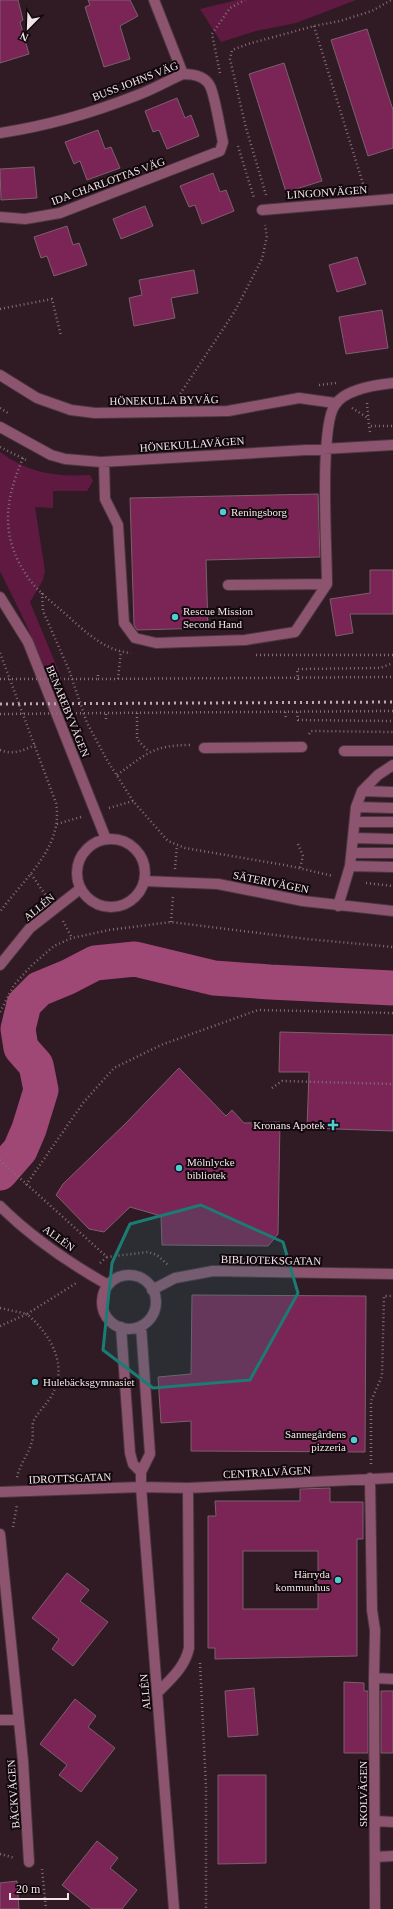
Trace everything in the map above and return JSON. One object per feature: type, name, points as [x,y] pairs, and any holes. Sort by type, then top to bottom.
[{"type":"street","points":[[154,0],[183,74]]},
{"type":"street","name":"BUSS JOHNS VÄG","points":[[0,133],[30,128],[86,113],[136,96],[183,74],[198,75],[210,86],[223,142],[220,151]]},
{"type":"street","name":"IDA CHARLOTTAS VÄG","points":[[0,217],[25,219],[60,212],[220,151]]},
{"type":"street","name":"LINGONVÄGEN","points":[[266,209],[393,199]]},
{"type":"street","name":"HÖNEKULLA BYVÄG","points":[[0,375],[37,398],[71,410],[95,413],[228,411],[299,398],[335,404]]},
{"type":"street","points":[[104,462],[105,499],[118,525],[124,623],[134,638],[156,643],[245,640],[295,632],[327,584],[326,448],[329,419],[335,404],[346,395],[382,384],[393,383]]},
{"type":"street","name":"HÖNEKULLAVÄGEN","points":[[0,427],[51,455],[64,459],[104,462],[393,445]]},
{"type":"street","points":[[228,585],[327,584]]},
{"type":"street","name":"BENAREBYVÄGEN","points":[[0,597],[28,642],[106,839]]},
{"type":"street","points":[[204,748],[302,747]]},
{"type":"street","points":[[344,751],[393,751]]},
{"type":"street","points":[[338,906],[350,866],[356,807],[362,791],[378,775],[393,765]]},
{"type":"street","points":[[378,775],[393,775]]},
{"type":"street","points":[[362,791],[393,792]]},
{"type":"street","points":[[356,807],[393,808]]},
{"type":"street","points":[[355,822],[393,822]]},
{"type":"street","points":[[354,838],[393,839]]},
{"type":"street","points":[[106,839],[118,840],[129,844],[138,852],[143,861],[145,871],[144,881],[138,893],[128,902],[115,907],[101,906],[89,899],[80,889],[77,878],[77,868],[80,857],[87,848],[96,842],[106,839]]},
{"type":"street","points":[[352,853],[393,853]]},
{"type":"street","points":[[350,866],[393,868]]},
{"type":"street","name":"SÄTERIVÄGEN","points":[[144,881],[218,884],[303,901],[393,911]]},
{"type":"street","name":"ALLÉN","points":[[0,965],[30,928],[80,889]]},
{"type":"street","name":"ALLÉN","points":[[0,1206],[10,1216],[89,1274],[108,1285]]},
{"type":"street","name":"BIBLIOTEKSGATAN","points":[[152,1290],[175,1278],[213,1271],[393,1274]]},
{"type":"street","points":[[131,1275],[146,1282],[152,1290],[156,1300],[154,1310],[150,1319],[141,1326],[131,1329],[121,1327],[108,1319],[104,1310],[104,1294],[108,1285],[121,1276],[131,1275]]},
{"type":"street","name":"ALLÉN","points":[[141,1326],[150,1454],[141,1472],[141,1487],[174,1909]]},
{"type":"street","points":[[121,1327],[130,1453],[133,1464],[141,1472]]},
{"type":"street","name":"SKOLVÄGEN","points":[[370,1478],[372,1610],[375,1630],[375,1909]]},
{"type":"street","name":"CENTRALVÄGEN","points":[[141,1487],[188,1488],[393,1478]]},
{"type":"street","name":"IDROTTSGATAN","points":[[0,1492],[141,1487]]},
{"type":"street","points":[[158,1692],[178,1672],[187,1656],[188,1488]]},
{"type":"street","name":"BÄCKVÄGEN","points":[[0,1534],[19,1720],[29,1862]]},
{"type":"street","points":[[374,1678],[393,1678]]},
{"type":"street","points":[[0,1720],[19,1720]]},
{"type":"street","points":[[375,1820],[393,1822]]},
{"type":"street","points":[[375,1857],[393,1856]]},
{"type":"path","points":[[221,77],[212,34],[230,8],[245,0]]},
{"type":"path","points":[[183,399],[177,399],[235,310],[262,259],[267,236],[266,209],[230,60],[232,50],[248,44],[314,26],[340,21],[372,11],[391,0]]},
{"type":"path","points":[[314,26],[369,201]]},
{"type":"path","points":[[237,143],[253,197],[266,209]]},
{"type":"path","points":[[0,309],[52,299],[61,336]]},
{"type":"path","points":[[318,385],[342,382]]},
{"type":"path","points":[[23,458],[12,483],[7,511],[14,551],[29,580],[94,639],[121,651],[135,653]]},
{"type":"path","points":[[42,593],[44,611],[69,670],[87,723],[107,760],[133,800],[168,841],[185,848],[300,868],[347,879],[393,886]]},
{"type":"path","points":[[118,679],[121,651]]},
{"type":"path","points":[[0,653],[56,803],[58,815],[57,824],[40,864],[1,907],[0,912]]},
{"type":"path","points":[[252,655],[393,655]]},
{"type":"path","points":[[298,679],[297,669],[380,668],[393,663]]},
{"type":"path","points":[[98,674],[98,679]]},
{"type":"path","points":[[0,679],[118,679],[281,676],[298,679],[393,677]]},
{"type":"path","points":[[0,714],[393,711]]},
{"type":"path","points":[[285,712],[286,718]]},
{"type":"path","points":[[297,712],[298,720],[393,721]]},
{"type":"path","points":[[106,713],[106,719]]},
{"type":"path","points":[[137,713],[137,739],[149,752]]},
{"type":"path","points":[[0,750],[9,753],[19,752],[35,746]]},
{"type":"path","points":[[298,844],[303,856],[300,868]]},
{"type":"path","points":[[0,1012],[14,985],[32,965],[54,946],[72,938],[108,930],[171,922],[307,939],[393,947]]},
{"type":"path","points":[[26,1185],[83,1103],[114,1068],[161,1045],[258,1010],[393,1013]]},
{"type":"path","points":[[272,1088],[282,1081],[393,1084]]},
{"type":"path","points":[[0,1160],[107,1257]]},
{"type":"path","points":[[0,1326],[27,1314],[51,1298],[72,1287],[107,1257],[148,1252],[157,1254],[169,1266],[175,1278]]},
{"type":"path","points":[[370,1478],[371,1400],[382,1376],[384,1296],[393,1296]]},
{"type":"path","points":[[0,1308],[27,1314],[49,1337],[56,1352],[59,1367],[53,1394],[33,1421],[33,1438],[31,1447],[17,1476]]},
{"type":"path","points":[[200,1661],[206,1787],[206,1909]]},
{"type":"path","points":[[43,1878],[46,1909]]},
{"type":"highlighted area","points":[[201,1205],[283,1242],[298,1293],[250,1380],[153,1388],[103,1350],[112,1263],[130,1224]]},
{"type":"shaded area","points":[[237,0],[356,0],[296,23],[256,31],[221,42],[200,9]]},
{"type":"shaded area","points":[[0,452],[21,465],[32,469],[54,474],[90,475],[93,481],[87,491],[53,491],[53,508],[35,507],[45,571],[43,580],[30,602],[59,672],[47,674],[26,624],[0,571]]},
{"type":"building","points":[[0,0],[18,0],[23,20],[20,22],[29,54],[0,63]]},
{"type":"building","points":[[88,0],[130,0],[138,16],[120,26],[130,59],[104,67],[85,7],[90,5]]},
{"type":"building","points":[[367,29],[393,110],[393,148],[368,156],[331,40]]},
{"type":"building","points":[[284,63],[322,181],[286,192],[249,74]]},
{"type":"building","points":[[177,98],[185,118],[191,115],[199,136],[167,149],[159,130],[153,132],[145,111]]},
{"type":"building","points":[[98,130],[105,149],[111,147],[120,168],[87,180],[80,161],[74,164],[65,142]]},
{"type":"building","points":[[34,167],[37,198],[1,200],[0,169]]},
{"type":"building","points":[[213,173],[220,192],[226,190],[234,211],[202,224],[195,205],[189,207],[180,186]]},
{"type":"building","points":[[145,206],[153,226],[121,239],[113,219]]},
{"type":"building","points":[[67,226],[73,245],[79,243],[87,265],[54,276],[47,256],[41,258],[34,237]]},
{"type":"building","points":[[357,257],[366,284],[337,292],[329,265]]},
{"type":"building","points":[[194,270],[198,293],[171,298],[175,318],[134,326],[129,298],[142,295],[139,280]]},
{"type":"building","points":[[382,310],[388,348],[346,354],[339,317]]},
{"type":"building","points":[[318,494],[320,557],[206,560],[208,628],[137,630],[134,625],[130,498]]},
{"type":"building","points":[[370,570],[393,570],[393,614],[350,614],[353,633],[336,636],[330,599],[370,593]]},
{"type":"building","points":[[280,1032],[393,1035],[393,1131],[307,1128],[309,1072],[279,1072]]},
{"type":"building","name":"Mölnlycke bibliotek","points":[[179,1068],[226,1116],[232,1110],[244,1123],[280,1122],[278,1234],[268,1246],[162,1245],[161,1216],[130,1207],[104,1232],[89,1229],[56,1195],[63,1184],[126,1123]]},
{"type":"building","points":[[192,1295],[366,1296],[365,1452],[191,1451],[191,1421],[161,1423],[158,1377],[191,1374]]},
{"type":"building","name":"Härryda kommunhus","points":[[330,1488],[330,1502],[363,1502],[363,1539],[357,1539],[357,1656],[215,1659],[215,1648],[208,1648],[208,1516],[216,1516],[215,1501],[300,1501],[300,1489]],"holes":[[[243,1551],[318,1551],[318,1609],[243,1609]]]},
{"type":"building","points":[[67,1573],[89,1590],[80,1601],[108,1622],[73,1666],[52,1649],[59,1639],[32,1618]]},
{"type":"building","points":[[344,1682],[364,1683],[364,1691],[368,1691],[368,1753],[344,1753]]},
{"type":"building","points":[[254,1688],[258,1735],[228,1737],[225,1691]]},
{"type":"building","points":[[381,1691],[393,1691],[393,1753],[381,1753]]},
{"type":"building","points":[[75,1699],[96,1716],[88,1727],[115,1748],[81,1792],[59,1775],[67,1765],[40,1744]]},
{"type":"building","points":[[218,1775],[266,1775],[266,1863],[218,1864]]},
{"type":"building","points":[[97,1841],[118,1858],[110,1868],[137,1890],[122,1909],[92,1909],[62,1885]]},
{"type":"building","points":[[17,1881],[19,1909],[0,1909],[0,1883]]},
{"type":"waterway","points":[[0,1173],[20,1150],[29,1129],[41,1090],[36,1065],[21,1048],[18,1029],[24,1004],[39,989],[68,977],[95,963],[135,959],[214,978],[393,988]]},
{"type":"railway","points":[[0,704],[393,702]]},
{"type":"place","name":"Reningsborg","points":[[223,512]]},
{"type":"place","name":"Rescue Mission Second Hand","points":[[175,617]]},
{"type":"place","name":"Kronans Apotek","points":[[333,1125]]},
{"type":"place","name":"Mölnlycke bibliotek","points":[[179,1168]]},
{"type":"place","name":"Hulebäcksgymnasiet","points":[[35,1382]]},
{"type":"place","name":"Sannegårdens pizzeria","points":[[354,1440]]},
{"type":"place","name":"Härryda kommunhus","points":[[338,1580]]}]
